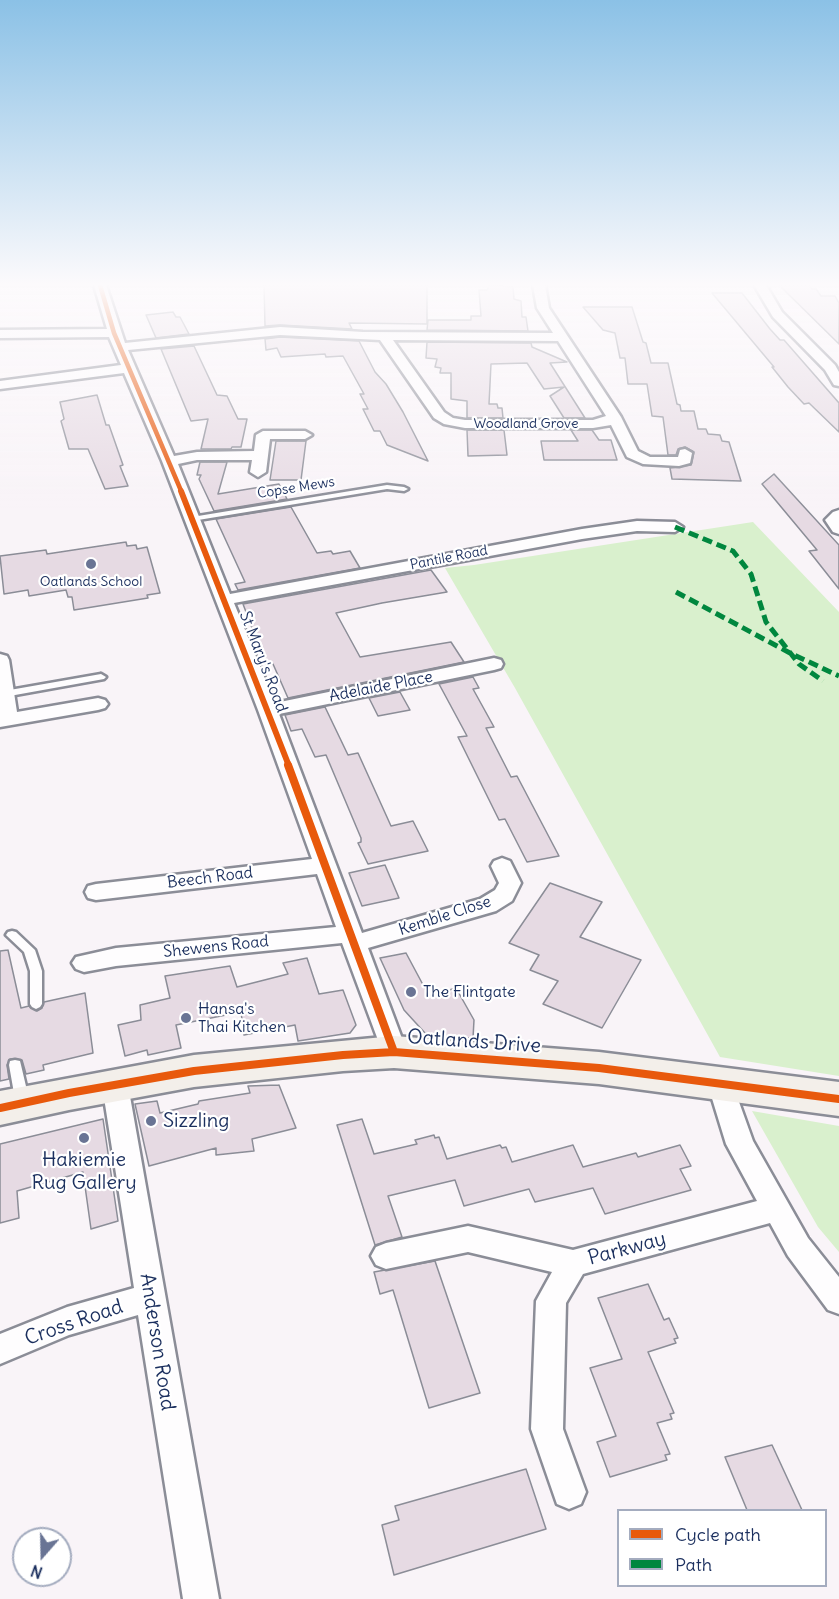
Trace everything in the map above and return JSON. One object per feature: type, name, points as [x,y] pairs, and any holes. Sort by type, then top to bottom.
[{"type":"main road","name":"Oatlands Drive","points":[[13,1092],[116,1085],[194,1071],[343,1055],[394,1052],[599,1068],[839,1099]]},
{"type":"street","name":"St Mary's Road","points":[[125,360],[169,460],[268,710],[394,1052]]},
{"type":"street","name":"Woodland Grove","points":[[400,360],[439,415],[448,421],[465,424],[593,424],[607,422],[614,417]]},
{"type":"street","points":[[577,360],[614,417],[632,454],[640,459],[679,462],[685,460],[685,453]]},
{"type":"street","points":[[822,360],[839,382]]},
{"type":"street","points":[[0,385],[129,368]]},
{"type":"street","points":[[258,472],[263,435],[305,435]]},
{"type":"street","points":[[169,460],[197,456],[259,455]]},
{"type":"street","points":[[839,515],[833,520],[839,529]]},
{"type":"street","name":"Pantile Road","points":[[225,600],[582,534],[637,526],[675,527]]},
{"type":"street","points":[[0,660],[4,720],[98,704]]},
{"type":"street","name":"Adelaide Place","points":[[268,710],[494,664]]},
{"type":"street","name":"Beech Road","points":[[96,892],[324,865]]},
{"type":"street","name":"Kemble Close","points":[[351,939],[488,905],[504,895],[510,883],[502,866]]},
{"type":"street","name":"Shewens Road","points":[[84,963],[116,957],[351,939]]},
{"type":"street","points":[[720,1082],[740,1144],[798,1247],[839,1300]]},
{"type":"street","name":"Anderson Road","points":[[116,1085],[149,1298],[201,1599]]},
{"type":"street","name":"Parkway","points":[[569,1492],[547,1429],[551,1301],[573,1263],[776,1209]]},
{"type":"street","points":[[386,1257],[468,1239],[573,1263]]},
{"type":"street","name":"Cross Road","points":[[0,1349],[67,1321],[149,1298]]},
{"type":"lane","name":"Copse Mews","points":[[192,519],[387,487],[404,489]]},
{"type":"lane","points":[[4,694],[101,677]]},
{"type":"lane","points":[[12,935],[28,950],[36,971],[36,1004]]},
{"type":"green space","points":[[753,522],[839,612],[839,1076],[720,1057],[515,688],[445,568]]},
{"type":"green space","points":[[752,1111],[839,1126],[839,1252],[818,1227]]},
{"type":"building","points":[[165,360],[200,360],[217,395],[227,396],[238,419],[247,419],[241,447],[201,449],[208,419],[191,421]]},
{"type":"building","points":[[345,360],[369,360],[403,412],[428,461],[387,445],[380,431],[374,431],[363,409],[368,409],[360,394],[364,394]]},
{"type":"building","points":[[437,360],[561,360],[567,362],[550,363],[585,418],[564,418],[550,396],[564,387],[544,389],[527,363],[491,364],[489,404],[497,404],[498,408],[502,408],[503,418],[467,418],[467,401],[451,399],[451,373],[440,373],[441,368],[435,367]]},
{"type":"building","points":[[625,360],[650,360],[651,363],[668,363],[677,404],[680,405],[681,411],[694,411],[698,429],[706,429],[708,434],[720,435],[722,441],[729,442],[741,481],[672,479],[670,468],[691,465],[694,452],[685,447],[678,449],[676,455],[668,455],[663,417],[652,416],[647,384],[628,384]]},
{"type":"building","points":[[768,360],[801,360],[839,403],[839,432],[809,403],[804,404],[772,367],[774,367]]},
{"type":"building","points":[[97,395],[106,425],[109,425],[123,465],[120,466],[128,486],[105,489],[88,449],[69,449],[61,421],[64,419],[60,402]]},
{"type":"building","points":[[467,430],[504,430],[507,455],[468,456]]},
{"type":"building","points":[[571,430],[592,430],[599,440],[611,440],[617,460],[544,460],[541,441],[578,441]]},
{"type":"building","points":[[276,441],[306,441],[301,480],[270,480]]},
{"type":"building","points":[[200,462],[227,462],[218,494],[279,484],[287,499],[214,511],[199,479],[201,475],[197,475]]},
{"type":"building","points":[[774,474],[839,545],[839,589],[809,551],[817,550],[762,484]]},
{"type":"building","points":[[291,507],[317,553],[331,551],[333,554],[350,551],[360,568],[238,590],[235,584],[245,582],[216,519]]},
{"type":"building","points":[[126,542],[127,546],[136,545],[137,549],[147,547],[160,593],[147,595],[148,598],[74,610],[72,597],[68,597],[66,590],[29,596],[28,590],[4,594],[0,556],[46,550],[47,554]]},
{"type":"building","points":[[431,570],[447,592],[336,613],[360,657],[451,642],[464,662],[288,698],[273,664],[266,665],[243,604]]},
{"type":"building","points":[[473,677],[479,688],[473,689],[494,727],[486,728],[511,777],[517,776],[559,856],[527,862],[505,819],[499,820],[458,737],[467,736],[439,684]]},
{"type":"building","points":[[400,692],[410,710],[378,716],[369,698]]},
{"type":"building","points":[[325,707],[348,755],[358,753],[391,826],[413,821],[428,851],[368,864],[358,843],[361,842],[361,838],[326,755],[315,757],[302,729],[291,731],[285,715]]},
{"type":"building","points":[[385,865],[399,898],[362,906],[349,873]]},
{"type":"building","points":[[550,883],[602,902],[580,937],[641,960],[602,1028],[543,1004],[558,981],[530,970],[539,955],[509,943]]},
{"type":"building","points":[[8,950],[21,1008],[29,1006],[37,1011],[42,1008],[44,1002],[85,993],[93,1053],[43,1065],[44,1070],[26,1074],[22,1060],[10,1059],[7,1065],[9,1079],[0,1081],[0,951]]},
{"type":"building","name":"The Flintgate","points":[[406,953],[429,996],[456,988],[474,1020],[473,1038],[434,1036],[425,1033],[404,1010],[380,958]]},
{"type":"building","points":[[307,958],[319,994],[343,990],[356,1025],[350,1033],[298,1041],[295,1025],[244,1035],[241,1012],[176,1025],[181,1048],[148,1055],[147,1050],[125,1056],[118,1025],[141,1020],[140,1005],[170,998],[165,976],[230,966],[237,987],[288,974],[283,963]]},
{"type":"building","points":[[279,1085],[296,1128],[252,1139],[254,1151],[216,1155],[216,1148],[149,1166],[135,1104],[157,1101],[160,1113],[198,1104],[199,1101],[250,1093],[248,1086]]},
{"type":"building","points":[[103,1119],[118,1221],[91,1229],[83,1172],[17,1191],[19,1218],[0,1223],[0,1144]]},
{"type":"building","points":[[362,1119],[374,1154],[417,1144],[415,1140],[434,1135],[435,1138],[439,1137],[447,1159],[500,1145],[502,1148],[506,1147],[512,1162],[573,1145],[583,1167],[636,1153],[638,1157],[680,1145],[691,1166],[680,1169],[691,1190],[605,1214],[593,1188],[535,1202],[529,1189],[464,1206],[455,1180],[388,1196],[402,1237],[375,1245],[337,1125]]},
{"type":"building","points":[[435,1261],[480,1393],[429,1408],[393,1290],[380,1294],[374,1272]]},
{"type":"building","points":[[648,1284],[664,1320],[669,1318],[678,1338],[674,1339],[676,1343],[648,1352],[674,1413],[670,1414],[672,1419],[657,1423],[670,1454],[665,1455],[667,1460],[610,1477],[597,1442],[616,1436],[590,1368],[622,1359],[598,1298]]},
{"type":"building","points":[[772,1445],[802,1509],[747,1509],[725,1457]]},
{"type":"building","points":[[526,1469],[546,1529],[394,1575],[382,1525],[399,1520],[395,1506]]},
{"type":"marked path","points":[[675,527],[733,551],[751,574],[766,622],[799,664],[823,681]]},
{"type":"marked path","points":[[676,592],[790,653],[839,676]]},
{"type":"cycle path","points":[[125,360],[169,461],[268,710],[394,1052]]},
{"type":"cycle path","points":[[0,1108],[69,1093],[194,1071],[343,1055],[394,1052],[599,1068],[839,1099]]},
{"type":"place","name":"Oatlands School","points":[[91,564]]},
{"type":"place","name":"The Flintgate","points":[[411,992]]},
{"type":"place","name":"Hansa's Thai Kitchen","points":[[186,1018]]},
{"type":"place","name":"Sizzling","points":[[151,1121]]},
{"type":"place","name":"Hakiemie Rug Gallery","points":[[84,1138]]}]
